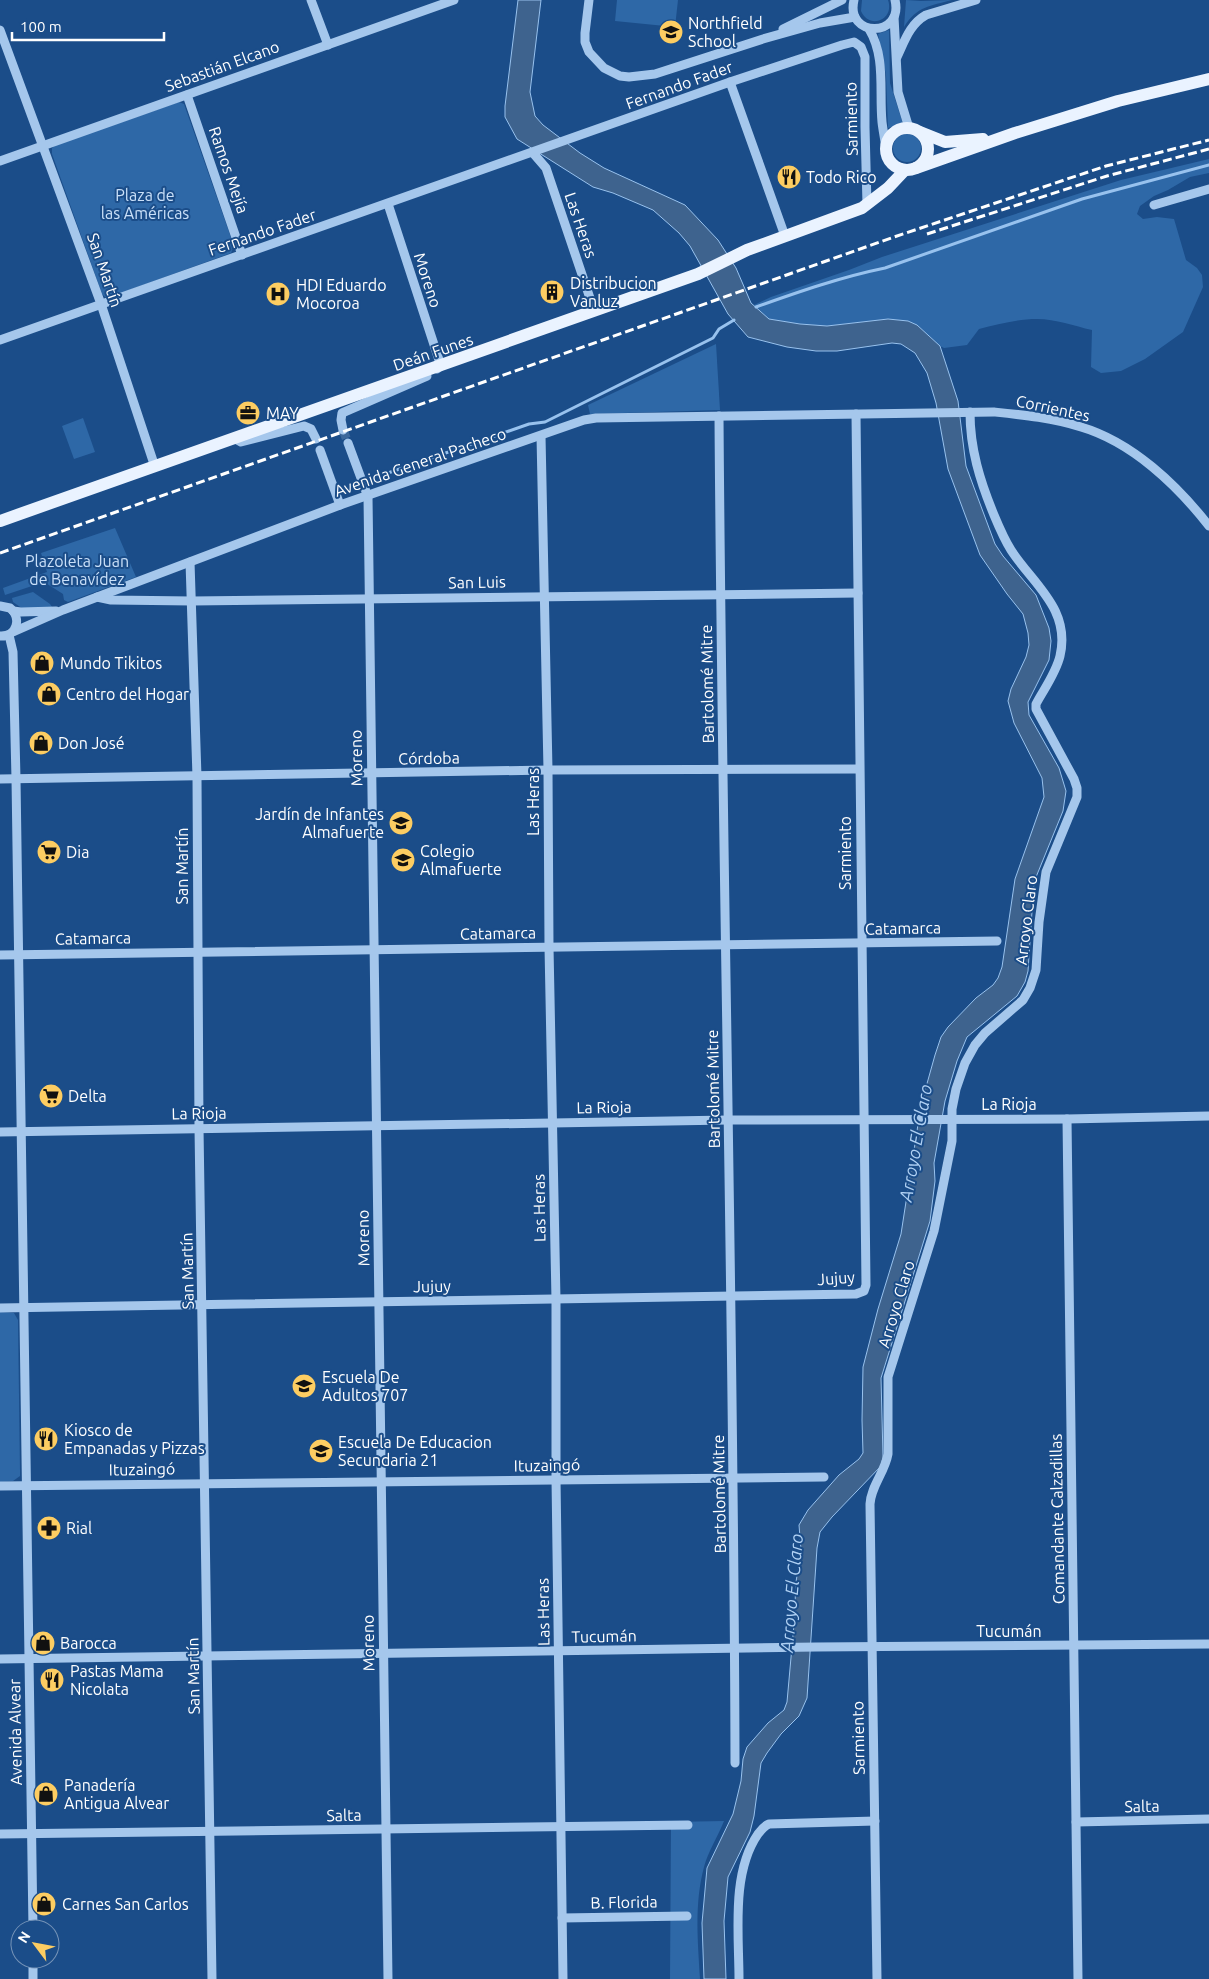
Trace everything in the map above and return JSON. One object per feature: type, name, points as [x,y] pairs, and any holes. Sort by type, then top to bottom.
[{"type":"main road","points":[[887,154],[893,165],[911,169],[1015,132],[1118,101],[1209,79]]},
{"type":"main road","points":[[869,204],[886,181],[890,170],[887,154],[890,137],[902,129],[913,130],[936,140],[955,142],[974,141],[1015,132]]},
{"type":"main road","points":[[911,169],[922,164],[928,153],[926,141],[913,130]]},
{"type":"main road","name":"Deán Funes","points":[[0,521],[698,274],[736,255],[854,212],[869,204],[911,169]]},
{"type":"street","points":[[312,0],[328,44]]},
{"type":"street","name":"Sebastián Elcano","points":[[0,161],[454,0]]},
{"type":"street","points":[[589,0],[585,34],[587,47],[595,60],[604,68],[620,76],[638,77],[655,74],[763,39],[820,23],[855,17]]},
{"type":"street","points":[[763,39],[842,0]]},
{"type":"street","points":[[854,0],[853,11],[855,17],[858,22],[869,29],[877,46],[880,66],[882,122],[887,154]]},
{"type":"street","points":[[895,0],[897,6],[894,17],[896,59],[900,97],[913,130]]},
{"type":"street","points":[[896,59],[910,28],[920,18],[976,0]]},
{"type":"street","points":[[869,29],[884,27],[894,17]]},
{"type":"street","name":"San Martín","points":[[0,30],[101,304],[155,467]]},
{"type":"street","name":"Fernando Fader","points":[[0,340],[730,82],[848,43]]},
{"type":"street","name":"Sarmiento","points":[[848,43],[858,44],[866,57],[865,128],[869,204]]},
{"type":"street","points":[[730,82],[785,236]]},
{"type":"street","name":"Ramos Mejía","points":[[187,95],[242,255]]},
{"type":"street","name":"Las Heras","points":[[533,153],[546,168],[594,310]]},
{"type":"street","points":[[1154,204],[1209,189]]},
{"type":"street","name":"Moreno","points":[[388,204],[440,366]]},
{"type":"street","points":[[343,430],[342,413],[432,374],[440,366]]},
{"type":"street","name":"Arroyo Claro","points":[[870,1496],[886,1464],[888,1454],[888,1377],[934,1231],[952,1140],[949,1119],[956,1088],[965,1063],[975,1045],[985,1033],[1023,1000],[1030,988],[1036,970],[1039,922],[1046,872],[1074,805],[1077,788],[1074,779],[1036,710],[1036,704],[1060,657],[1060,622],[1049,598],[1011,550],[1004,537],[979,478],[967,412]]},
{"type":"street","name":"Corrientes","points":[[856,414],[994,412],[1027,416],[1081,427],[1098,434],[1131,453],[1159,473],[1185,497],[1209,526]]},
{"type":"street","name":"Sarmiento","points":[[856,414],[866,1284],[864,1291]]},
{"type":"street","name":"Avenida General Pacheco","points":[[5,635],[63,610],[340,506],[584,420],[596,418],[856,414]]},
{"type":"street","name":"Bartolomé Mitre","points":[[719,416],[720,594],[734,1479],[735,1763]]},
{"type":"street","points":[[234,438],[242,442],[304,426],[311,429],[316,438]]},
{"type":"street","name":"Las Heras","points":[[541,436],[556,1300],[556,1479],[563,1979]]},
{"type":"street","points":[[348,444],[368,497]]},
{"type":"street","points":[[320,450],[340,506]]},
{"type":"street","name":"Moreno","points":[[368,497],[388,1979]]},
{"type":"street","name":"San Martín","points":[[190,562],[197,777],[199,1128],[206,1484],[212,1979]]},
{"type":"street","name":"San Luis","points":[[97,598],[111,600],[192,601],[858,593]]},
{"type":"street","points":[[0,606],[6,606],[13,611],[21,612],[63,610]]},
{"type":"street","name":"Avenida Alvear","points":[[13,611],[17,624],[5,635],[13,652],[16,779],[32,1919]]},
{"type":"street","name":"Córdoba","points":[[0,779],[372,775],[548,770],[859,769]]},
{"type":"street","name":"Catamarca","points":[[0,955],[997,941]]},
{"type":"street","name":"La Rioja","points":[[0,1132],[728,1120],[1067,1119],[1209,1116]]},
{"type":"street","name":"Comandante Calzadillas","points":[[1067,1119],[1078,1979]]},
{"type":"street","name":"Jujuy","points":[[0,1308],[731,1297],[856,1294],[864,1291]]},
{"type":"street","name":"Ituzaingó","points":[[0,1486],[824,1477]]},
{"type":"street","name":"Sarmiento","points":[[870,1496],[877,1979]]},
{"type":"street","name":"Tucumán","points":[[0,1659],[872,1646],[1209,1644]]},
{"type":"street","name":"Salta","points":[[1076,1822],[1209,1819]]},
{"type":"street","points":[[740,1979],[738,1924],[743,1870],[754,1840],[766,1825],[875,1821]]},
{"type":"street","name":"Salta","points":[[0,1834],[688,1826]]},
{"type":"street","name":"B. Florida","points":[[562,1918],[687,1916]]},
{"type":"green space","points":[[617,0],[678,0],[675,27],[615,21]]},
{"type":"green space","points":[[862,0],[888,0],[888,13],[880,20],[870,20],[861,11]]},
{"type":"green space","points":[[906,0],[952,0],[919,11],[904,27]]},
{"type":"green space","points":[[889,30],[890,83],[903,124],[888,128],[886,75],[878,34]]},
{"type":"green space","name":"Plaza de las Américas","points":[[179,102],[184,104],[234,246],[231,253],[110,297],[105,297],[102,294],[52,154],[52,148]]},
{"type":"green space","points":[[907,134],[917,138],[921,148],[917,158],[907,162],[897,158],[893,148],[897,138]]},
{"type":"green space","points":[[1209,159],[1209,173],[1190,177],[1154,196],[1140,206],[1137,214],[1143,219],[1157,217],[1174,219],[1186,260],[1197,268],[1202,275],[1203,287],[1183,332],[1145,359],[1121,371],[1101,373],[1091,367],[1092,330],[1051,320],[1023,320],[986,327],[979,329],[967,345],[944,348],[917,325],[908,321],[888,319],[827,326],[800,324],[769,319],[754,305],[771,297],[882,257],[1121,180]]},
{"type":"green space","points":[[716,344],[720,410],[590,414],[588,405]]},
{"type":"green space","points":[[83,418],[95,452],[74,459],[62,426]]},
{"type":"green space","name":"Plazoleta Juan de Benavídez","points":[[115,528],[136,577],[68,602],[64,600],[63,594],[44,582],[5,595],[3,588],[47,572],[41,553]]},
{"type":"green space","points":[[33,592],[52,607],[23,609],[13,602],[12,598]]},
{"type":"green space","points":[[0,1312],[14,1313],[18,1320],[20,1476],[13,1481],[0,1482]]},
{"type":"green space","points":[[724,1821],[708,1856],[701,1881],[698,1909],[700,1979],[670,1979],[671,1822]]},
{"type":"water","name":"Arroyo El Claro","points":[[518,0],[541,0],[530,92],[535,116],[543,125],[580,153],[604,168],[685,205],[718,240],[736,268],[751,303],[769,319],[827,326],[888,319],[908,321],[917,325],[940,346],[958,401],[966,466],[995,544],[1036,595],[1049,628],[1051,641],[1049,660],[1028,702],[1029,715],[1059,768],[1066,791],[1063,811],[1034,882],[1028,971],[1025,982],[1017,996],[967,1037],[957,1061],[945,1101],[934,1163],[935,1181],[930,1221],[881,1378],[883,1457],[881,1466],[820,1532],[817,1548],[807,1698],[799,1716],[781,1734],[761,1763],[750,1832],[728,1877],[724,1921],[726,1979],[704,1979],[702,1923],[707,1868],[733,1814],[747,1747],[768,1723],[784,1710],[787,1702],[796,1582],[801,1550],[799,1525],[808,1510],[839,1475],[859,1459],[863,1453],[863,1367],[878,1309],[901,1234],[921,1105],[941,1037],[976,998],[993,985],[998,978],[1002,967],[1015,879],[1044,797],[1042,778],[1014,723],[1008,701],[1011,689],[1026,657],[1029,645],[1028,633],[1023,614],[980,555],[948,469],[936,403],[927,373],[915,353],[901,344],[892,343],[837,351],[816,351],[787,347],[748,337],[728,314],[690,246],[679,233],[653,210],[613,193],[593,187],[517,139],[505,117],[505,106]]},
{"type":"waterway","points":[[756,307],[836,280],[885,268],[1082,199],[1209,165]]},
{"type":"waterway","points":[[388,473],[529,424],[545,422],[713,338],[719,329],[734,320]]},
{"type":"tunnel","points":[[343,430],[348,443]]},
{"type":"railway","points":[[0,553],[894,237],[1106,166],[1209,140]]},
{"type":"railway","points":[[927,234],[1107,176],[1209,149]]},
{"type":"place","name":"Northfield School","points":[[671,32]]},
{"type":"place","name":"Todo Rico","points":[[789,177]]},
{"type":"place","name":"Distribucion Vanluz","points":[[552,292]]},
{"type":"place","name":"HDI Eduardo Mocoroa","points":[[278,294]]},
{"type":"place","name":"MAY","points":[[248,413]]},
{"type":"place","name":"Mundo Tikitos","points":[[42,663]]},
{"type":"place","name":"Centro del Hogar","points":[[49,694]]},
{"type":"place","name":"Don José","points":[[41,743]]},
{"type":"place","name":"Jardín de Infantes Almafuerte","points":[[401,823]]},
{"type":"place","name":"Dia","points":[[49,852]]},
{"type":"place","name":"Colegio Almafuerte","points":[[403,860]]},
{"type":"place","name":"Delta","points":[[51,1096]]},
{"type":"place","name":"Escuela De Adultos 707","points":[[304,1386]]},
{"type":"place","name":"Kiosco de Empanadas y Pizzas","points":[[46,1439]]},
{"type":"place","name":"Escuela De Educacion Secundaria 21","points":[[321,1451]]},
{"type":"place","name":"Rial","points":[[49,1528]]},
{"type":"place","name":"Barocca","points":[[43,1643]]},
{"type":"place","name":"Pastas Mama Nicolata","points":[[52,1680]]},
{"type":"place","name":"Panadería Antigua Alvear","points":[[46,1794]]},
{"type":"place","name":"Carnes San Carlos","points":[[44,1904]]}]
